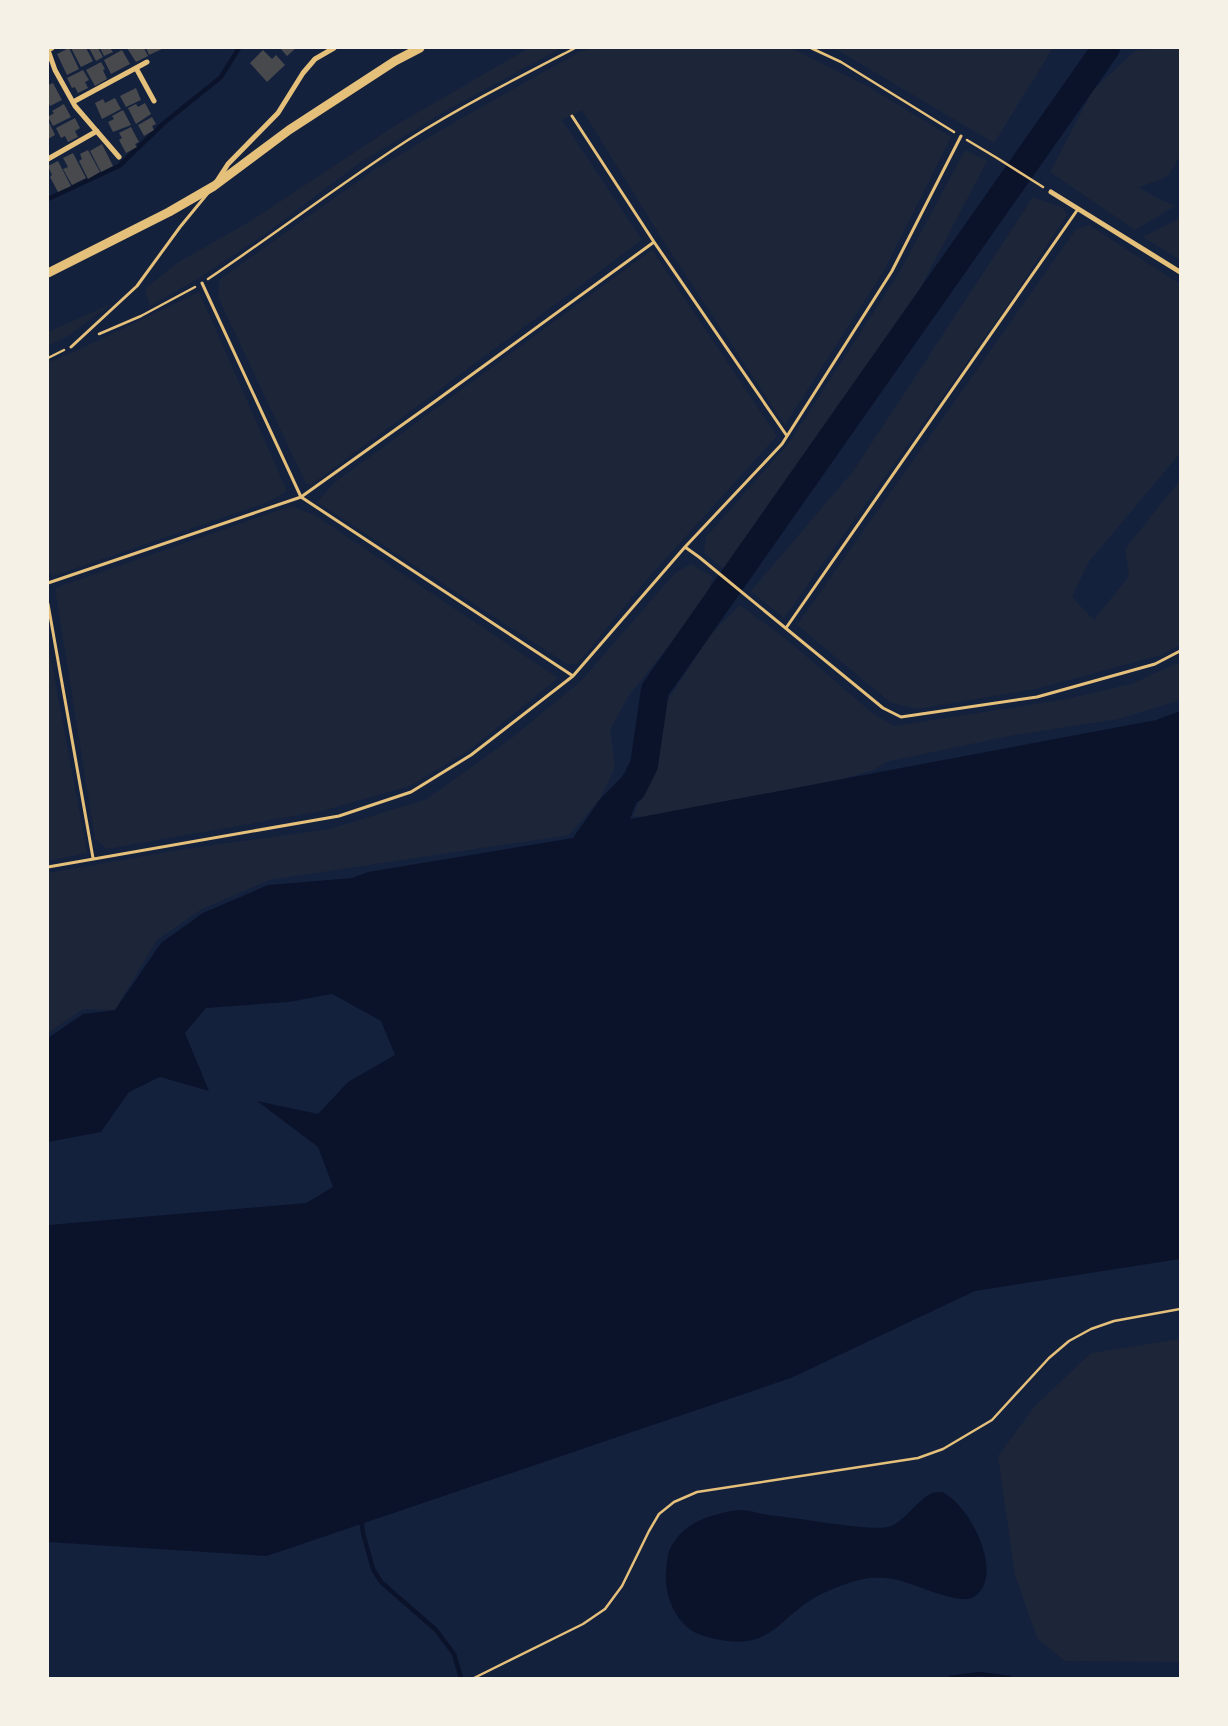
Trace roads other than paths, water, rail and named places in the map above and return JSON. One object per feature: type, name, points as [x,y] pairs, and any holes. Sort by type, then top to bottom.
[{"type":"street","points":[[52,48],[48,50],[55,70],[73,102],[119,157]]},
{"type":"street","points":[[214,186],[228,164],[278,113],[315,59],[334,48]]},
{"type":"street","points":[[48,273],[169,212],[214,186],[289,130],[395,61],[420,48]]},
{"type":"street","points":[[73,102],[148,62]]},
{"type":"street","points":[[136,68],[154,101]]},
{"type":"street","points":[[48,159],[97,131]]},
{"type":"street","points":[[1051,192],[1180,272]]},
{"type":"lane","points":[[572,116],[654,242],[787,436]]},
{"type":"lane","points":[[48,867],[339,816],[411,792],[471,755],[573,676],[685,547],[782,444],[892,271],[961,136]]},
{"type":"lane","points":[[71,347],[137,286],[180,227],[214,186]]},
{"type":"lane","points":[[786,628],[1078,209]]},
{"type":"lane","points":[[48,583],[301,497],[430,406],[654,242]]},
{"type":"lane","points":[[202,284],[301,497],[573,676]]},
{"type":"lane","points":[[685,547],[883,708],[901,717],[1037,698],[1155,664],[1180,651]]},
{"type":"lane","points":[[48,604],[94,858]]},
{"type":"waterway","points":[[48,199],[119,166],[164,123],[221,77],[239,48]]},
{"type":"waterway","points":[[632,789],[644,765],[655,690],[1106,48]]},
{"type":"waterway","points":[[361,1518],[373,1569],[381,1582],[436,1630],[454,1654],[461,1678]]},
{"type":"waterway","points":[[950,1678],[979,1674],[1010,1678]]}]
